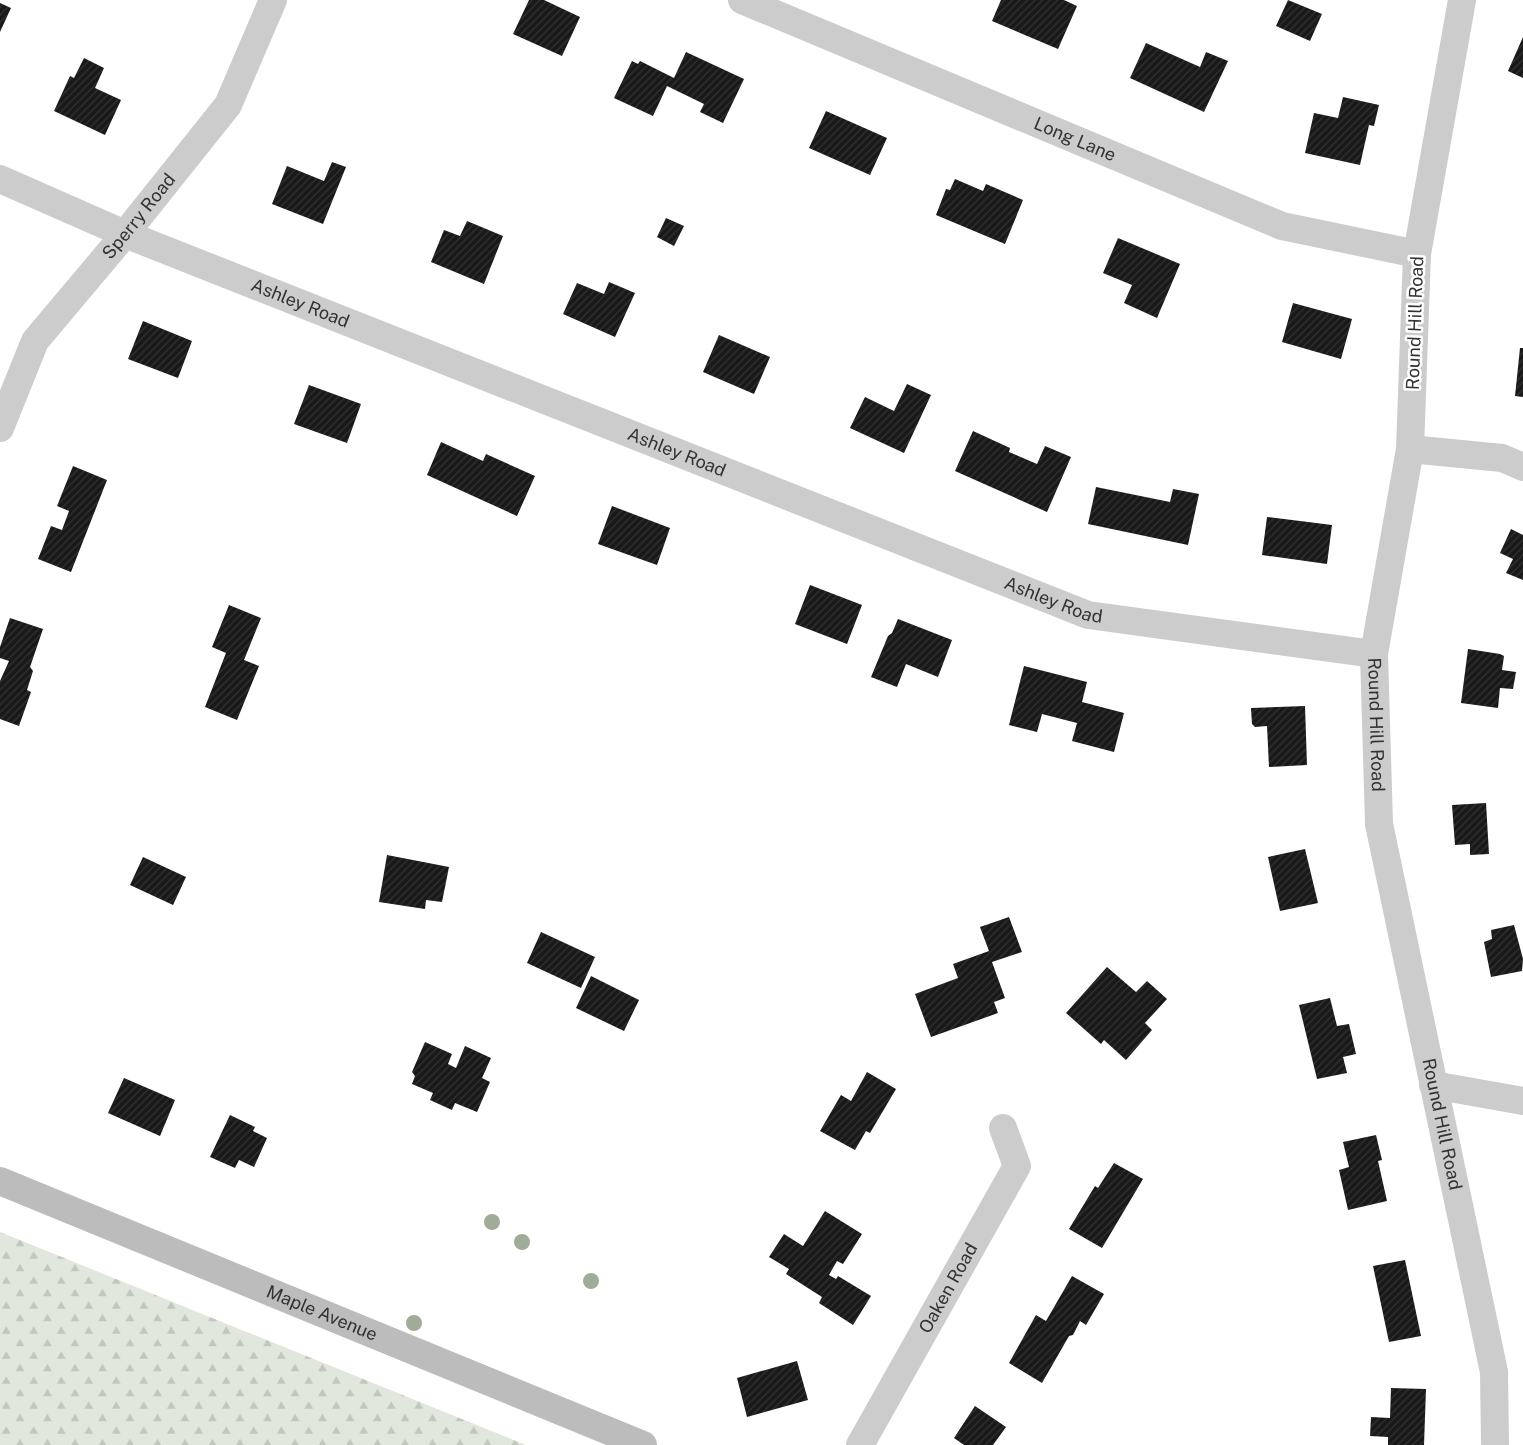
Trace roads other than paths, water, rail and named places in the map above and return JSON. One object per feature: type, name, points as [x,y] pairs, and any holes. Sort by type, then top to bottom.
[{"type":"main road","name":"Maple Avenue","points":[[0,1181],[643,1445]]},
{"type":"street","name":"Sperry Road","points":[[0,428],[35,341],[228,105],[273,0]]},
{"type":"street","name":"Long Lane","points":[[742,0],[1282,226],[1417,254]]},
{"type":"street","name":"Round Hill Road","points":[[1462,0],[1417,254],[1410,450],[1374,654],[1380,824],[1494,1372],[1495,1445]]},
{"type":"street","name":"Ashley Road","points":[[0,179],[124,234],[1088,615],[1374,654]]},
{"type":"street","points":[[1410,450],[1502,458],[1523,467]]},
{"type":"street","points":[[1433,1084],[1523,1102]]},
{"type":"street","name":"Oaken Road","points":[[860,1445],[1017,1166],[1003,1128]]}]
